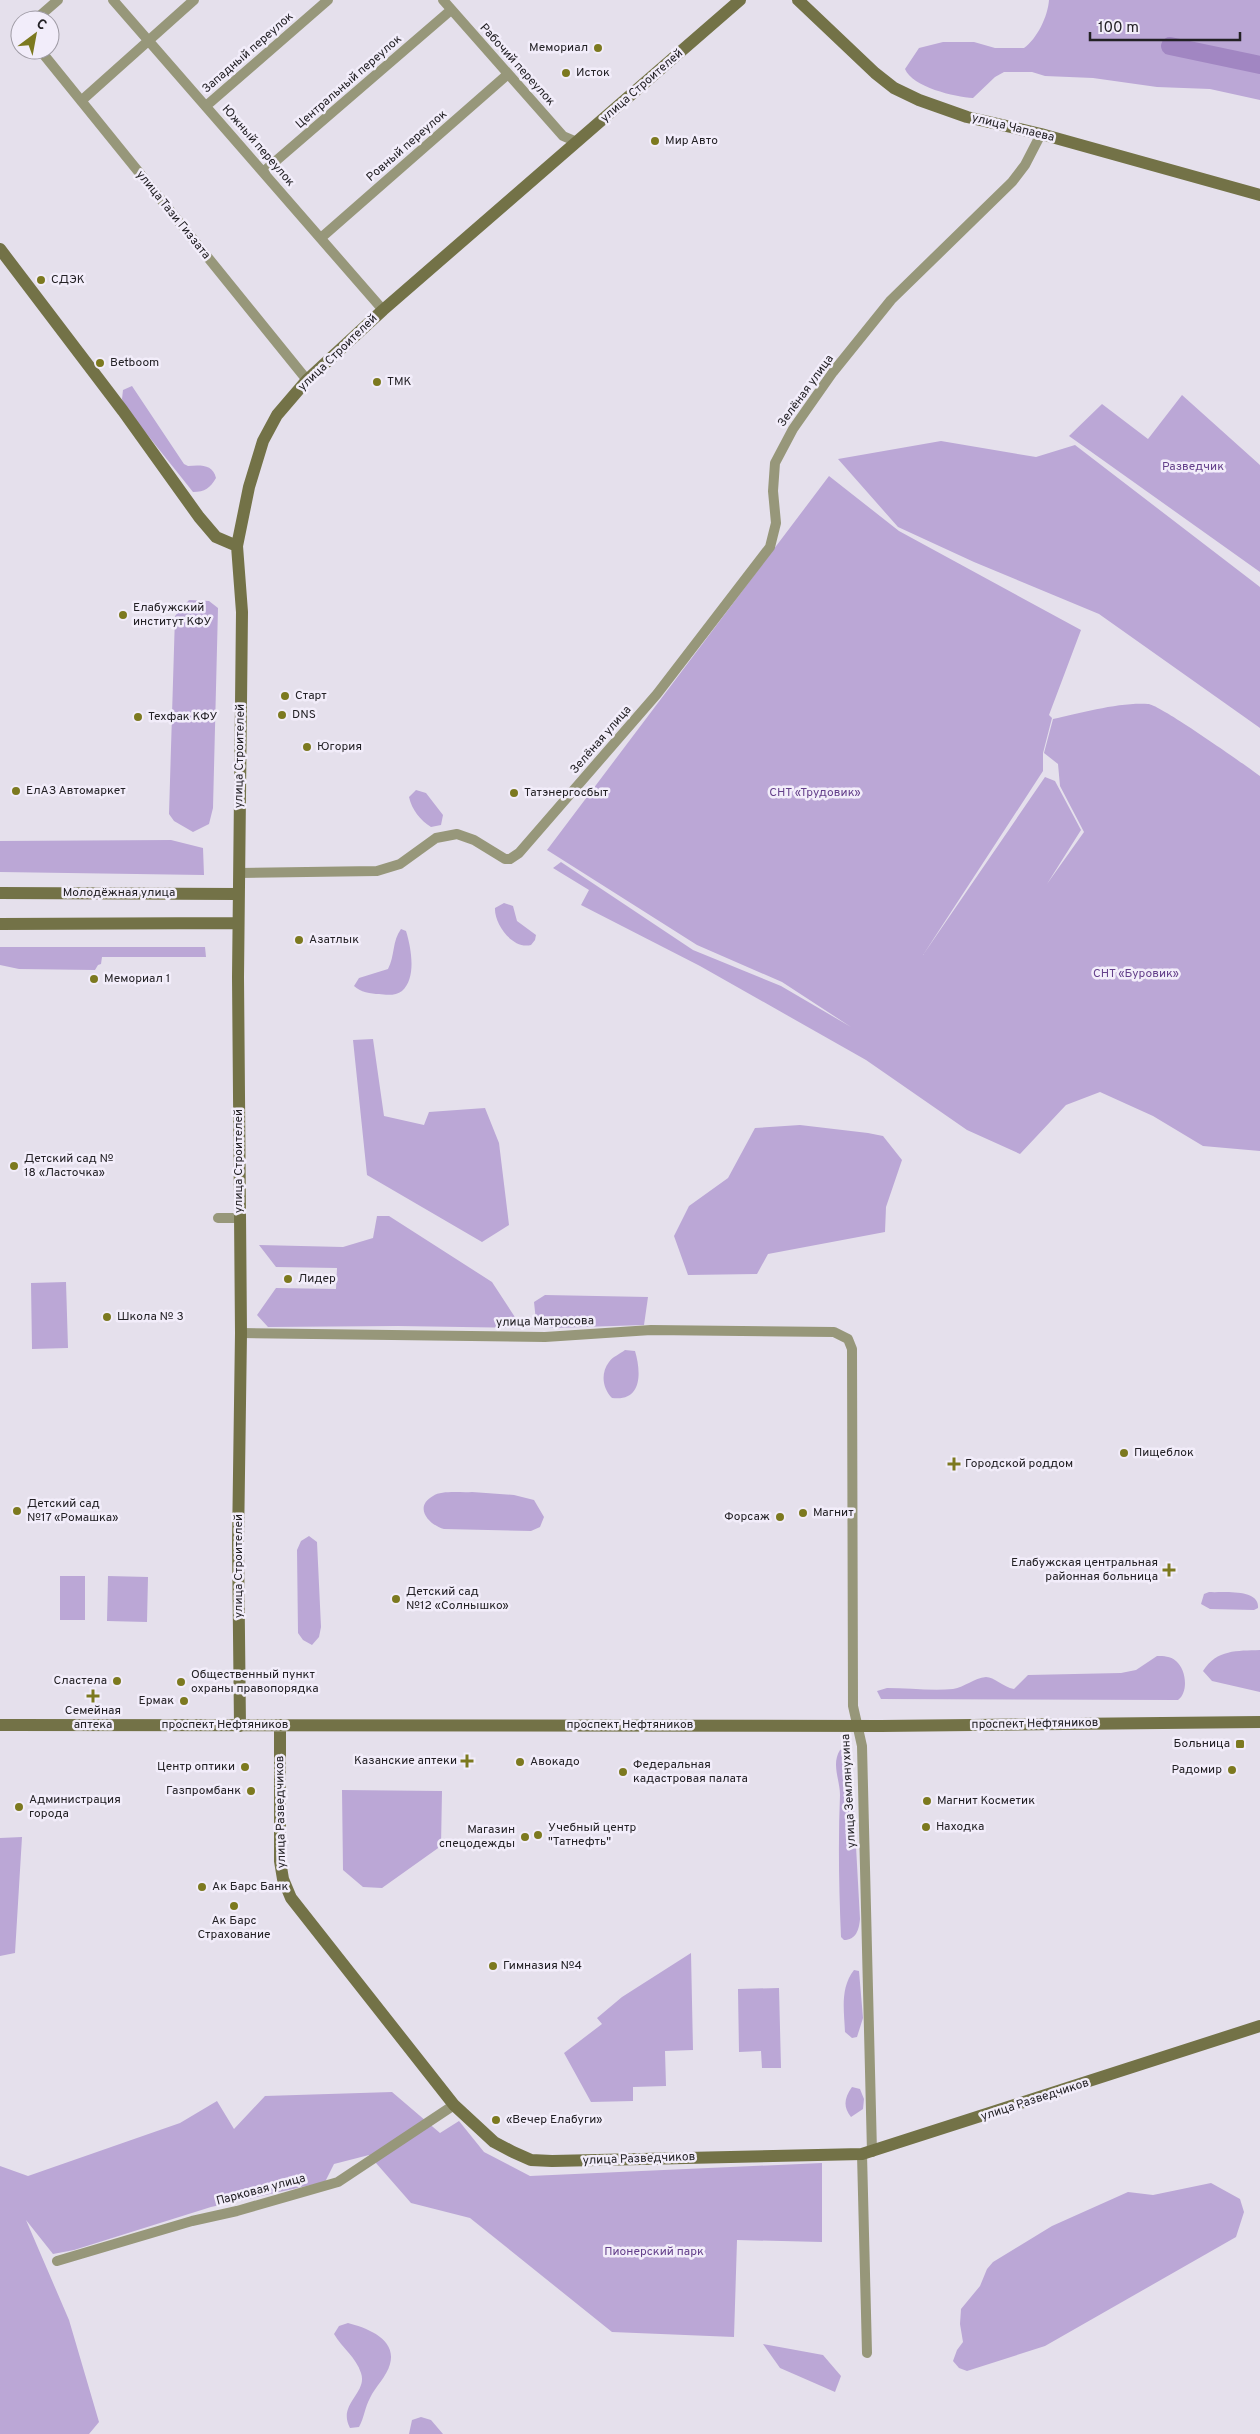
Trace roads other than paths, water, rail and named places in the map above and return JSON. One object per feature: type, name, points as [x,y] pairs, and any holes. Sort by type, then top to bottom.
[{"type":"street","points":[[46,10],[58,0]]},
{"type":"street","name":"Южный переулок","points":[[113,0],[322,237],[383,310]]},
{"type":"street","points":[[81,101],[194,0]]},
{"type":"street","name":"Западный переулок","points":[[206,106],[328,0]]},
{"type":"street","name":"Рабочий переулок","points":[[442,0],[563,136],[576,142]]},
{"type":"street","name":"улица Строителей","points":[[240,1726],[238,1544],[241,1333],[238,894],[242,612],[237,546],[243,512],[263,441],[277,415],[307,380],[383,310],[740,0]]},
{"type":"street","name":"улица Чапаева","points":[[798,0],[875,73],[894,88],[940,109],[1041,134],[1260,195]]},
{"type":"street","name":"Центральный переулок","points":[[263,172],[451,10]]},
{"type":"street","name":"улица Тази Гиззата","points":[[48,60],[307,380]]},
{"type":"street","name":"Ровный переулок","points":[[322,237],[508,74]]},
{"type":"street","name":"Зелёная улица","points":[[239,873],[377,871],[400,864],[430,842],[446,835],[465,836],[505,859],[510,859],[519,853],[657,694],[770,547],[776,523],[773,491],[775,463],[792,429],[891,300],[1012,182],[1025,165],[1041,134]]},
{"type":"street","points":[[0,249],[123,411],[199,517],[216,537],[237,546]]},
{"type":"street","name":"Молодёжная улица","points":[[0,893],[238,894]]},
{"type":"street","points":[[0,924],[238,923]]},
{"type":"street","points":[[218,1218],[240,1218]]},
{"type":"street","name":"улица Матросова","points":[[241,1333],[545,1337],[651,1330],[747,1330],[834,1332],[848,1339]]},
{"type":"street","name":"улица Землянухина","points":[[848,1339],[852,1349],[853,1706],[862,1746],[867,2153],[867,2353]]},
{"type":"street","name":"проспект Нефтяников","points":[[0,1725],[858,1726],[1260,1722]]},
{"type":"street","name":"улица Разведчиков","points":[[280,1725],[280,1861],[286,1888],[291,1898],[454,2104],[494,2142],[531,2160],[867,2153],[1260,2026]]},
{"type":"street","name":"Парковая улица","points":[[57,2261],[192,2221],[236,2211],[338,2182],[454,2104]]},
{"type":"waterway","points":[[1170,46],[1260,65]]},
{"type":"place","name":"Мемориал","points":[[598,48]]},
{"type":"place","name":"Исток","points":[[566,73]]},
{"type":"place","name":"Мир Авто","points":[[655,141]]},
{"type":"place","name":"СДЭК","points":[[41,280]]},
{"type":"place","name":"Betboom","points":[[100,363]]},
{"type":"place","name":"ТМК","points":[[377,382]]},
{"type":"place","name":"Елабужский институт КФУ","points":[[123,615]]},
{"type":"place","name":"Старт","points":[[285,696]]},
{"type":"place","name":"DNS","points":[[282,715]]},
{"type":"place","name":"Техфак КФУ","points":[[138,717]]},
{"type":"place","name":"Югория","points":[[307,747]]},
{"type":"place","name":"ЕлАЗ Автомаркет","points":[[16,791]]},
{"type":"place","name":"Татэнергосбыт","points":[[514,793]]},
{"type":"place","name":"Азатлык","points":[[299,940]]},
{"type":"place","name":"Мемориал 1","points":[[94,979]]},
{"type":"place","name":"Детский сад № 18 «Ласточка»","points":[[14,1166]]},
{"type":"place","name":"Лидер","points":[[288,1279]]},
{"type":"place","name":"Школа № 3","points":[[107,1317]]},
{"type":"place","name":"Пищеблок","points":[[1124,1453]]},
{"type":"place","name":"Городской роддом","points":[[954,1464]]},
{"type":"place","name":"Детский сад №17 «Ромашка»","points":[[17,1511]]},
{"type":"place","name":"Магнит","points":[[803,1513]]},
{"type":"place","name":"Форсаж","points":[[780,1517]]},
{"type":"place","name":"Елабужская центральная районная больница","points":[[1169,1570]]},
{"type":"place","name":"Детский сад №12 «Солнышко»","points":[[396,1599]]},
{"type":"place","name":"Сластела","points":[[117,1681]]},
{"type":"place","name":"Общественный пункт охраны правопорядка","points":[[181,1682]]},
{"type":"place","name":"Семейная аптека","points":[[93,1696]]},
{"type":"place","name":"Ермак","points":[[184,1701]]},
{"type":"place","name":"Больница","points":[[1240,1744]]},
{"type":"place","name":"Казанские аптеки","points":[[467,1761]]},
{"type":"place","name":"Авокадо","points":[[520,1762]]},
{"type":"place","name":"Центр оптики","points":[[245,1767]]},
{"type":"place","name":"Радомир","points":[[1232,1770]]},
{"type":"place","name":"Федеральная кадастровая палата","points":[[623,1772]]},
{"type":"place","name":"Газпромбанк","points":[[251,1791]]},
{"type":"place","name":"Магнит Косметик","points":[[927,1801]]},
{"type":"place","name":"Администрация города","points":[[19,1807]]},
{"type":"place","name":"Находка","points":[[926,1827]]},
{"type":"place","name":"Учебный центр \"Татнефть\"","points":[[538,1835]]},
{"type":"place","name":"Магазин спецодежды","points":[[525,1837]]},
{"type":"place","name":"Ак Барс Банк","points":[[202,1887]]},
{"type":"place","name":"Ак Барс Страхование","points":[[234,1906]]},
{"type":"place","name":"Гимназия №4","points":[[493,1966]]},
{"type":"place","name":"«Вечер Елабуги»","points":[[496,2120]]},
{"type":"park label","name":"Разведчик","points":[[1193,467]]},
{"type":"park label","name":"СНТ «Трудовик»","points":[[815,793]]},
{"type":"park label","name":"СНТ «Буровик»","points":[[1136,974]]},
{"type":"park label","name":"Пионерский парк","points":[[654,2252]]}]
